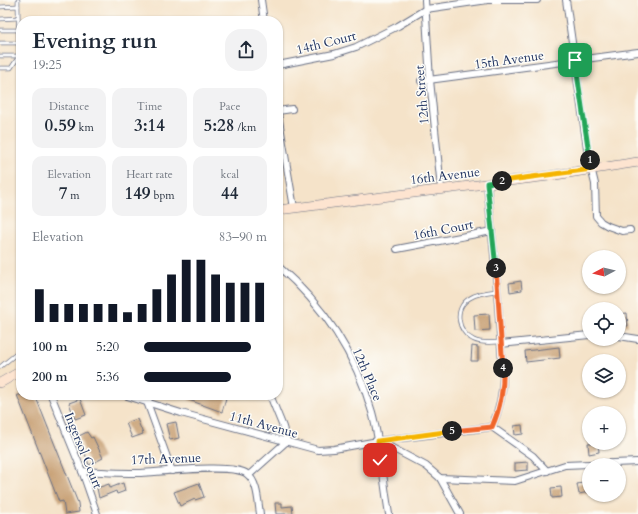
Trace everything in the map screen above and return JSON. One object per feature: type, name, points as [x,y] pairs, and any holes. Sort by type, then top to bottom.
[{"type":"street","points":[[261,0],[263,16]]},
{"type":"street","name":"12th Street","points":[[425,0],[430,80],[442,188]]},
{"type":"street","name":"14th Court","points":[[283,63],[334,54],[356,47],[392,29],[426,9],[488,0],[537,0]]},
{"type":"street","points":[[566,0],[595,184],[596,216],[601,222],[608,226],[622,231],[630,230]]},
{"type":"street","name":"15th Avenue","points":[[430,80],[638,52]]},
{"type":"street","points":[[421,81],[430,80]]},
{"type":"street","points":[[283,110],[292,109]]},
{"type":"street","points":[[283,143],[294,208]]},
{"type":"street","name":"16th Avenue","points":[[283,209],[638,162]]},
{"type":"street","points":[[487,183],[501,343],[503,392],[500,408],[492,427]]},
{"type":"street","name":"16th Court","points":[[397,249],[492,231]]},
{"type":"street","name":"12th Place","points":[[283,271],[320,308],[341,340],[359,375],[372,413],[378,441],[389,514]]},
{"type":"street","points":[[501,343],[582,336]]},
{"type":"street","points":[[626,337],[638,339]]},
{"type":"street","points":[[0,383],[16,374]]},
{"type":"street","name":"Ingersol Court","points":[[53,400],[82,471],[97,514]]},
{"type":"street","name":"11th Avenue","points":[[140,400],[318,450],[334,449],[378,441]]},
{"type":"street","points":[[260,514],[256,490],[249,475],[287,441],[272,400]]},
{"type":"street","points":[[147,402],[172,471]]},
{"type":"street","points":[[378,441],[492,427],[527,451],[547,471]]},
{"type":"street","points":[[378,441],[426,466],[440,478],[460,514]]},
{"type":"street","points":[[440,478],[515,481],[565,465],[638,462]]},
{"type":"street","name":"17th Avenue","points":[[82,471],[139,473],[235,469],[243,471],[249,475]]},
{"type":"lane","points":[[18,0],[18,16]]},
{"type":"lane","points":[[0,7],[18,6]]},
{"type":"lane","points":[[0,19],[16,18]]},
{"type":"lane","points":[[0,30],[16,30]]},
{"type":"lane","points":[[0,43],[16,43]]},
{"type":"lane","points":[[0,56],[16,56]]},
{"type":"lane","points":[[0,68],[11,68],[16,60]]},
{"type":"lane","points":[[497,291],[471,297],[463,304],[459,315],[461,327],[466,335],[474,341],[501,343]]},
{"type":"lane","points":[[0,367],[16,354]]},
{"type":"building","points":[[521,281],[522,290],[510,292],[509,283]]},
{"type":"building","points":[[627,313],[628,326],[626,326]]},
{"type":"building","points":[[489,314],[490,330],[475,331],[474,315]]},
{"type":"building","points":[[472,346],[478,347],[478,361],[471,361]]},
{"type":"building","points":[[559,347],[560,358],[526,362],[525,351]]},
{"type":"building","points":[[19,400],[37,400],[78,503],[79,512],[65,514],[63,501],[59,502]]},
{"type":"building","points":[[80,400],[86,415],[75,419],[69,403]]},
{"type":"building","points":[[189,400],[225,400],[222,412]]},
{"type":"building","points":[[137,419],[143,434],[132,438],[126,423]]},
{"type":"building","points":[[176,422],[179,438],[170,440],[166,424]]},
{"type":"building","points":[[522,425],[523,434],[515,435],[514,426]]},
{"type":"building","points":[[87,432],[91,438],[93,437],[103,458],[89,465],[79,436]]},
{"type":"building","points":[[589,450],[599,450],[599,452],[589,454]]},
{"type":"building","points":[[528,462],[528,470],[515,471],[515,463]]},
{"type":"building","points":[[123,483],[125,491],[117,494],[116,491],[99,498],[97,488],[109,484],[110,488]]},
{"type":"building","points":[[199,483],[204,497],[195,499],[180,506],[174,492]]},
{"type":"building","points":[[582,483],[582,493],[579,494],[577,484]]},
{"type":"building","points":[[561,487],[562,497],[552,498],[551,488]]},
{"type":"building","points":[[275,503],[282,503],[282,507],[292,506],[293,514],[276,514]]},
{"type":"route","points":[[380,460],[378,441],[409,438],[456,430],[492,427],[500,408],[503,392],[503,376],[496,276],[487,183],[549,176],[592,169],[588,155],[583,108],[575,60]]}]
